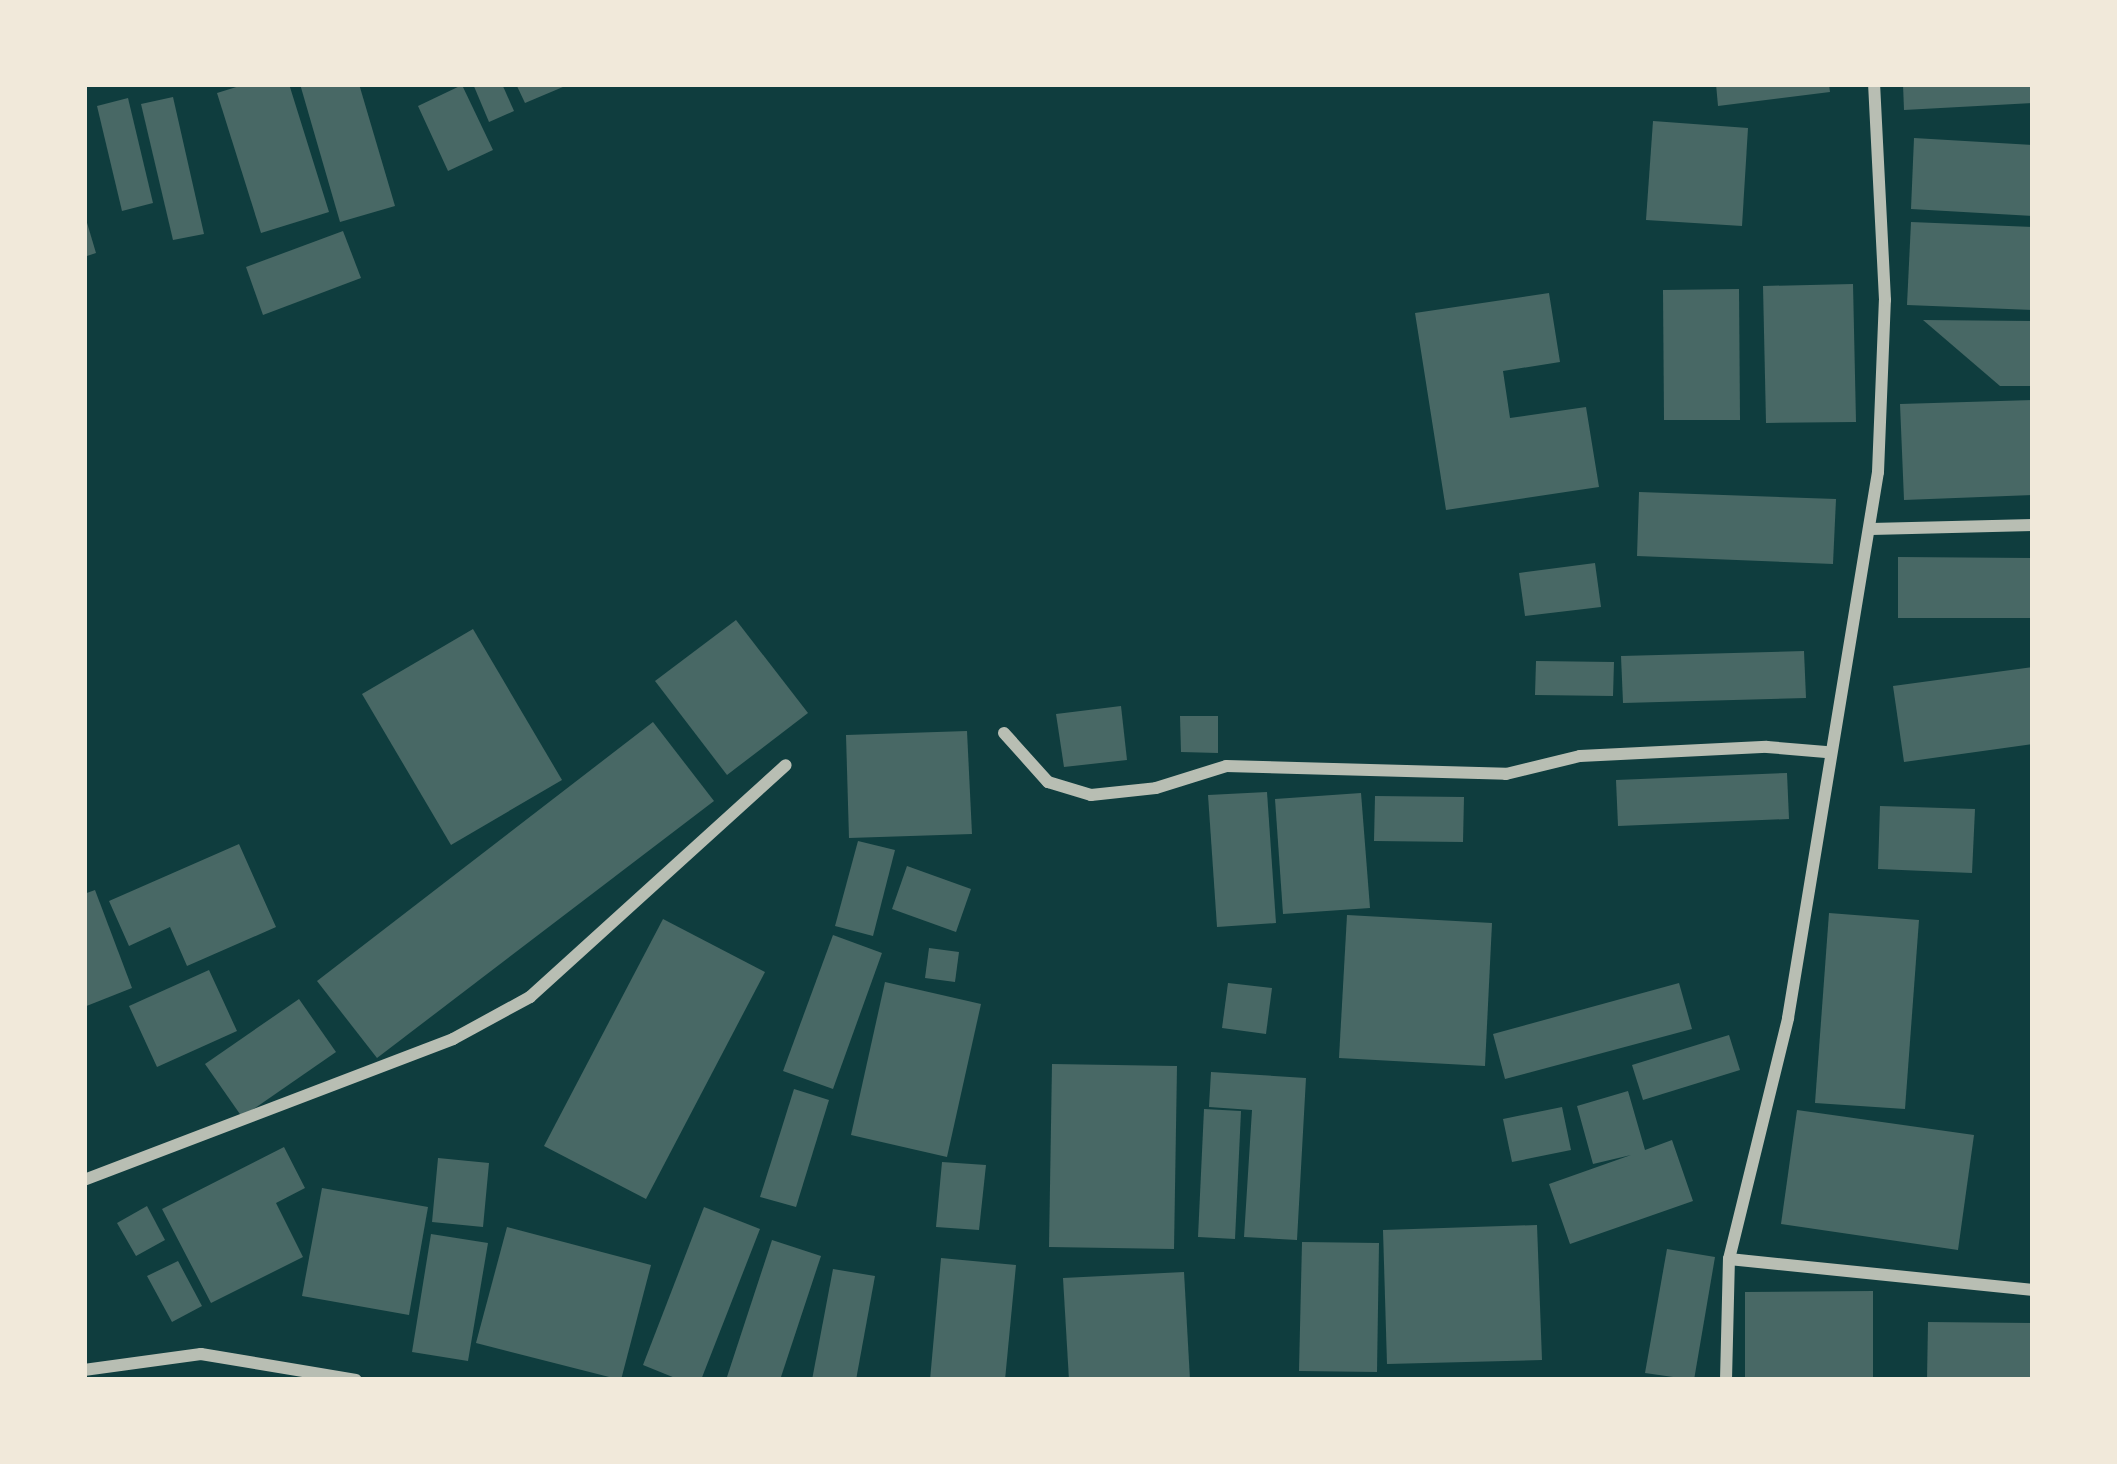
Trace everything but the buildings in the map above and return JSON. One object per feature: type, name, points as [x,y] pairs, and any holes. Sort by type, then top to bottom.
[{"type":"street","points":[[1726,1380],[1729,1259],[1788,1018],[1821,838],[1826,752],[1861,607],[1871,530],[1885,300],[1874,84]]},
{"type":"street","points":[[1871,530],[2033,525]]},
{"type":"street","points":[[1004,733],[1048,782],[1091,795],[1156,788],[1226,766],[1506,774],[1580,756],[1767,747],[1826,752]]},
{"type":"street","points":[[84,1180],[453,1039],[530,997],[786,765]]},
{"type":"street","points":[[1729,1259],[2033,1289]]},
{"type":"street","points":[[84,1370],[201,1354],[356,1380]]}]
